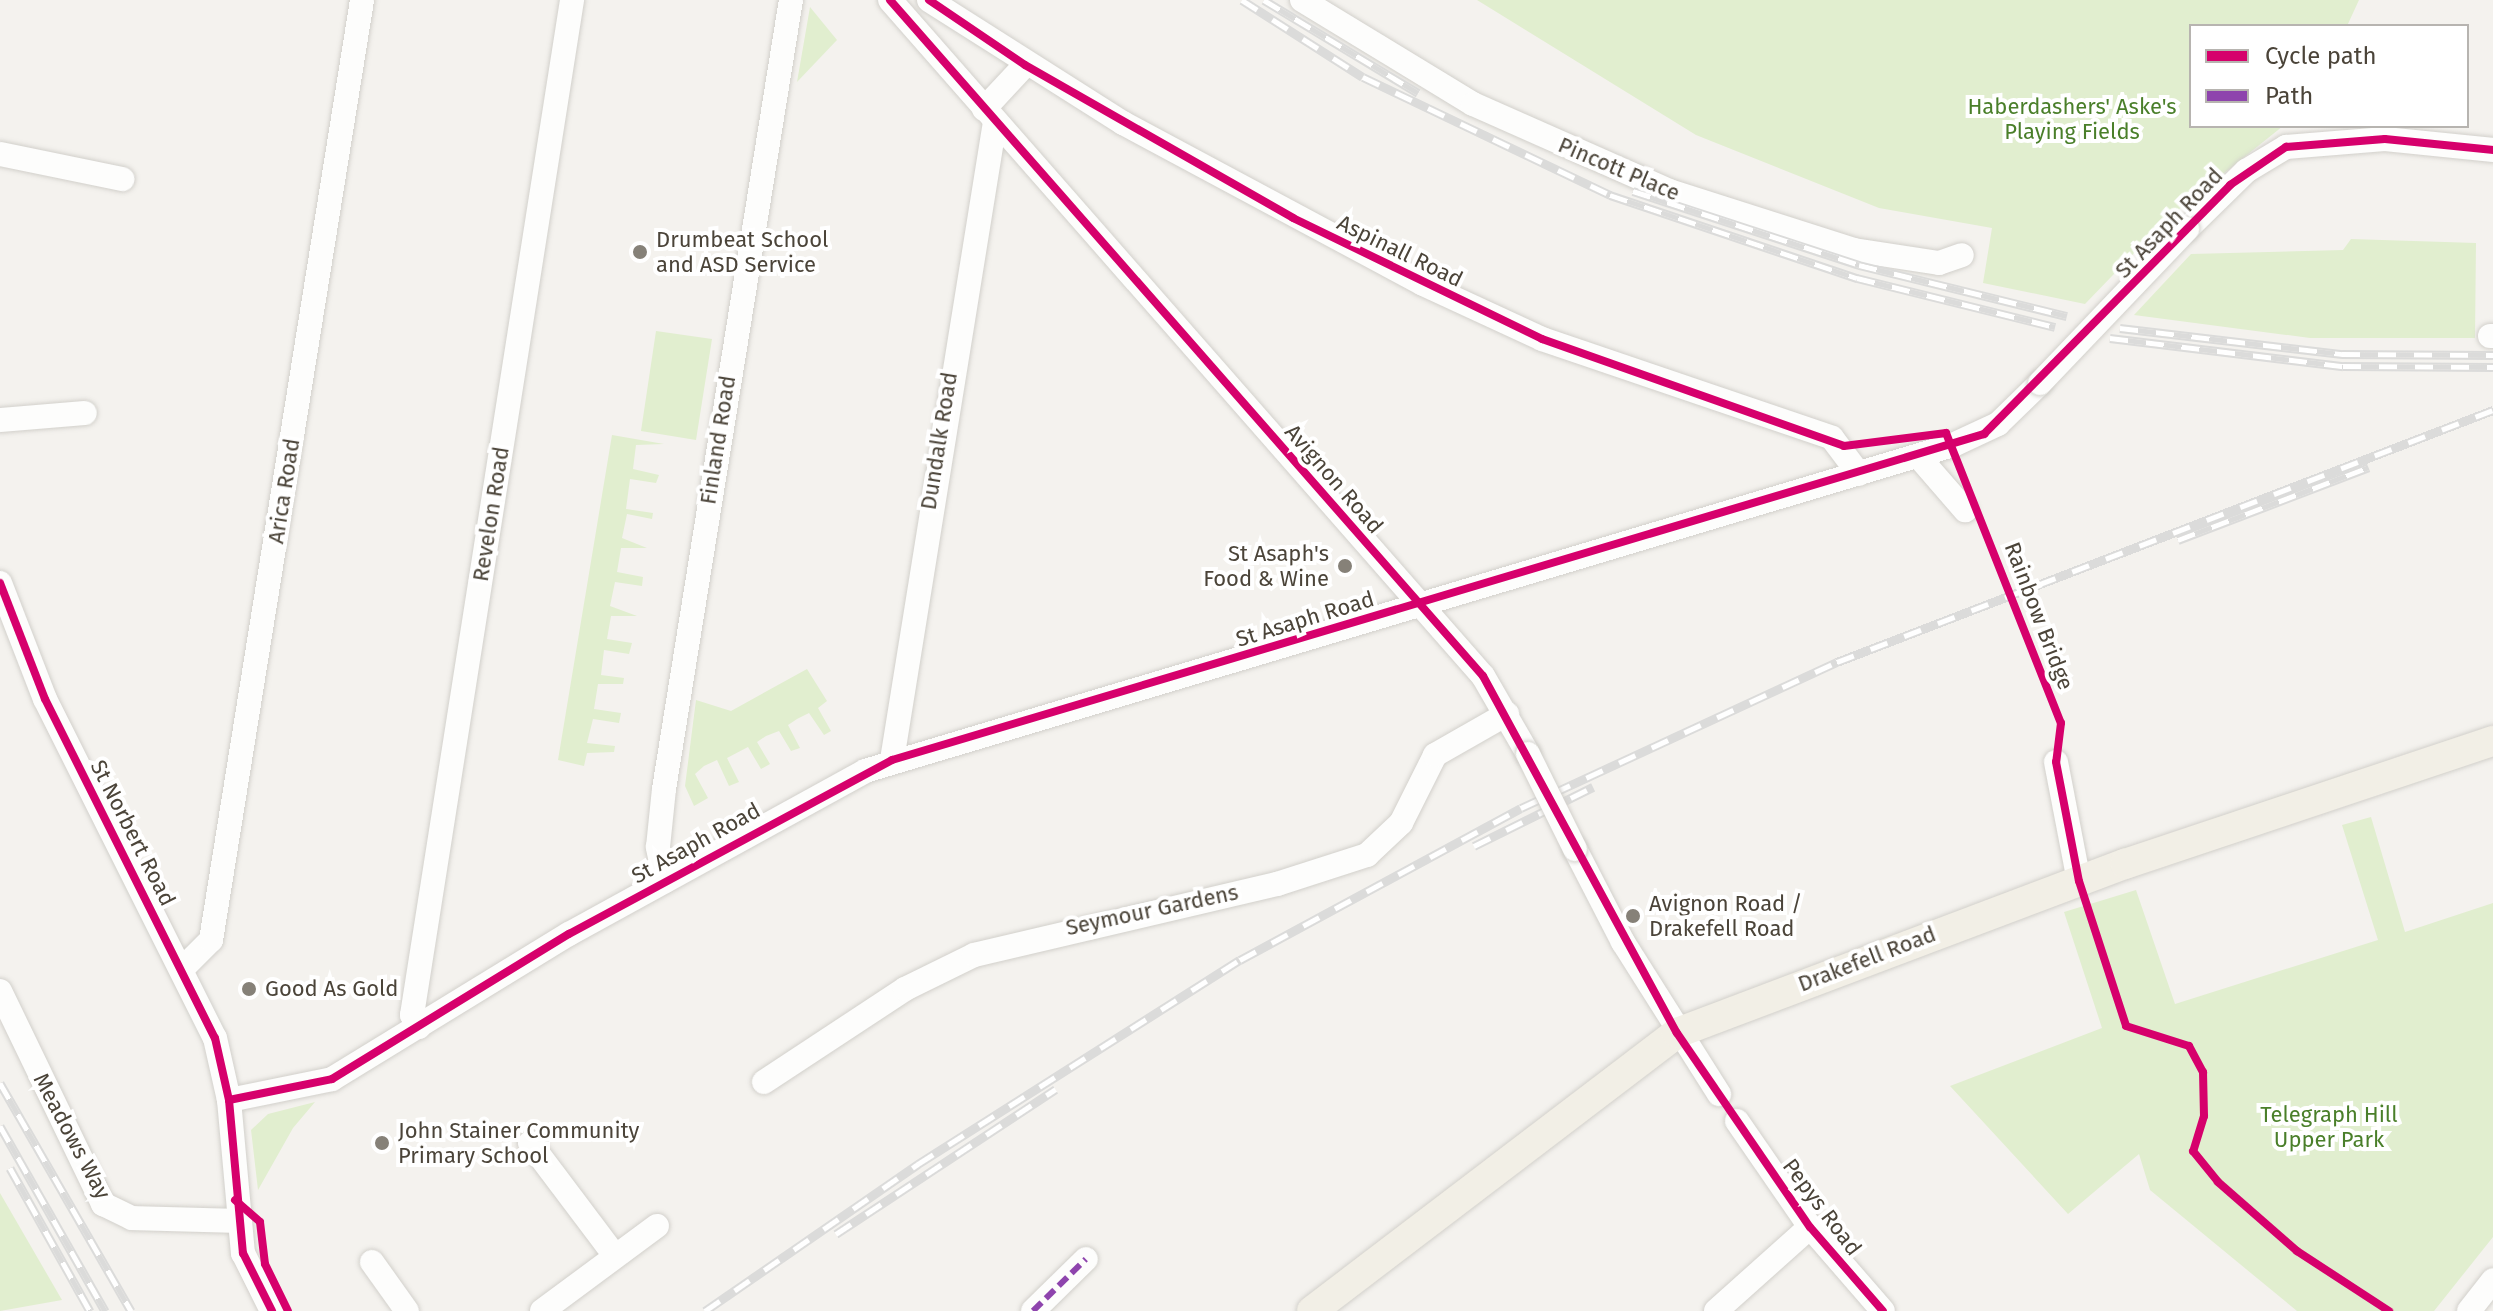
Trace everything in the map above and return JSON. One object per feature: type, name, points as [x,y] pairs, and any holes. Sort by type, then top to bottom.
[{"type":"main road","name":"Drakefell Road","points":[[1312,1311],[1677,1033],[2079,881],[2493,741]]},
{"type":"street","name":"Arica Road","points":[[182,969],[211,940],[362,0]]},
{"type":"street","name":"Revelon Road","points":[[419,1027],[412,1015],[572,0]]},
{"type":"street","name":"Finland Road","points":[[665,881],[658,847],[664,789],[791,0]]},
{"type":"street","points":[[898,9],[927,0]]},
{"type":"street","name":"Aspinall Road","points":[[927,0],[1025,65],[1423,284],[1542,339],[1832,438],[1859,474]]},
{"type":"street","name":"Pincott Place","points":[[1302,0],[1473,104],[1669,191],[1854,250],[1939,263],[1962,255]]},
{"type":"street","name":"Avignon Road","points":[[898,9],[1418,603],[1507,714],[1575,849],[1677,1033]]},
{"type":"street","points":[[990,116],[1025,65]]},
{"type":"street","name":"Dundalk Road","points":[[892,760],[990,116]]},
{"type":"street","name":"St Asaph Road","points":[[229,1100],[332,1079],[665,881],[892,760],[1859,474],[1984,434],[2040,383],[2246,171],[2296,145],[2385,139],[2493,150]]},
{"type":"street","points":[[0,154],[122,179]]},
{"type":"street","points":[[0,420],[85,413]]},
{"type":"street","points":[[1918,456],[1965,510]]},
{"type":"street","name":"St Norbert Road","points":[[0,583],[45,699],[215,1038],[229,1100],[238,1221],[249,1272],[272,1311]]},
{"type":"street","name":"Seymour Gardens","points":[[764,1082],[905,989],[974,955],[1277,884],[1367,855],[1401,823],[1435,755],[1507,714]]},
{"type":"street","points":[[2056,762],[2079,881]]},
{"type":"street","name":"Meadows Way","points":[[0,991],[103,1204],[132,1218],[238,1221]]},
{"type":"street","points":[[1677,1033],[1719,1094]]},
{"type":"street","name":"Pepys Road","points":[[1737,1121],[1810,1227],[1883,1311]]},
{"type":"street","points":[[530,1143],[615,1256]]},
{"type":"street","points":[[542,1311],[657,1226]]},
{"type":"street","points":[[1716,1311],[1810,1227]]},
{"type":"street","points":[[1033,1311],[1086,1259]]},
{"type":"street","points":[[372,1262],[407,1311]]},
{"type":"street","points":[[2469,1311],[2493,1280]]},
{"type":"green space","name":"Haberdashers' Aske's Playing Fields","points":[[1477,0],[2359,0],[2348,24],[2189,24],[2189,128],[2281,128],[2167,219],[2085,304],[1983,283],[1992,228],[1879,208],[1696,135]]},
{"type":"green space","points":[[810,7],[837,40],[797,82]]},
{"type":"green space","points":[[2351,239],[2476,243],[2475,338],[2310,338],[2134,315],[2191,254],[2343,250]]},
{"type":"green space","points":[[656,331],[712,339],[696,440],[641,431]]},
{"type":"green space","points":[[612,435],[664,444],[636,445],[633,469],[659,475],[656,483],[630,479],[626,509],[653,513],[652,519],[627,514],[622,538],[647,548],[621,548],[617,572],[643,577],[642,586],[615,582],[610,606],[637,616],[611,616],[607,639],[632,643],[629,654],[604,650],[601,675],[624,678],[623,684],[598,684],[594,709],[621,713],[619,723],[593,719],[587,743],[615,746],[614,752],[587,753],[584,766],[558,760]]},
{"type":"green space","points":[[807,669],[827,701],[818,708],[831,731],[824,735],[809,713],[797,719],[788,725],[800,748],[791,751],[779,731],[766,736],[757,742],[770,764],[761,769],[748,747],[727,758],[739,782],[729,786],[717,760],[704,766],[695,774],[708,798],[694,806],[685,786],[696,700],[731,711]]},
{"type":"green space","name":"Telegraph Hill Upper Park","points":[[2371,817],[2405,932],[2493,903],[2493,1237],[2434,1311],[2297,1311],[2150,1190],[2139,1154],[2068,1214],[1950,1086],[2102,1028],[2064,912],[2136,890],[2175,1004],[2378,940],[2342,825]]},
{"type":"green space","points":[[315,1102],[293,1128],[258,1190],[251,1130],[268,1114]]},
{"type":"green space","points":[[0,1193],[62,1300],[0,1311]]},
{"type":"railway","points":[[1242,0],[1363,77],[1610,195],[1857,278],[2055,327]]},
{"type":"railway","points":[[1264,0],[1418,93]]},
{"type":"railway","points":[[1633,191],[1859,265],[2067,316]]},
{"type":"railway","points":[[2120,328],[2342,354],[2493,355]]},
{"type":"railway","points":[[2110,338],[2343,366],[2493,367]]},
{"type":"railway","points":[[705,1311],[918,1164],[1240,960],[1521,808],[1837,662],[2493,410]]},
{"type":"railway","points":[[2178,540],[2369,467]]},
{"type":"railway","points":[[1474,846],[1593,787]]},
{"type":"railway","points":[[0,1083],[131,1311]]},
{"type":"railway","points":[[836,1234],[1056,1089]]},
{"type":"railway","points":[[0,1126],[105,1311]]},
{"type":"railway","points":[[10,1168],[90,1311]]},
{"type":"marked path","points":[[1033,1311],[1086,1259]]},
{"type":"cycle path","points":[[890,0],[1483,676],[1677,1033],[1810,1227],[1883,1311]]},
{"type":"cycle path","name":"Rainbow Bridge","points":[[929,0],[1025,65],[1293,218],[1542,339],[1844,446],[1946,433],[2061,723],[2056,762],[2079,881],[2126,1026],[2189,1046],[2203,1072],[2204,1116],[2193,1151],[2218,1182],[2297,1251],[2389,1311]]},
{"type":"cycle path","points":[[229,1100],[332,1079],[569,934],[892,760],[1984,434],[2230,185],[2286,147],[2385,139],[2493,150]]},
{"type":"cycle path","points":[[0,583],[45,699],[215,1038],[229,1100],[243,1253],[272,1311]]},
{"type":"cycle path","points":[[235,1200],[260,1222],[265,1264],[288,1311]]},
{"type":"place","name":"Drumbeat School and ASD Service","points":[[640,252]]},
{"type":"place","name":"St Asaph's Food & Wine","points":[[1345,566]]},
{"type":"place","name":"Avignon Road / Drakefell Road","points":[[1633,916]]},
{"type":"place","name":"Good As Gold","points":[[249,989]]},
{"type":"place","name":"John Stainer Community Primary School","points":[[382,1143]]}]
